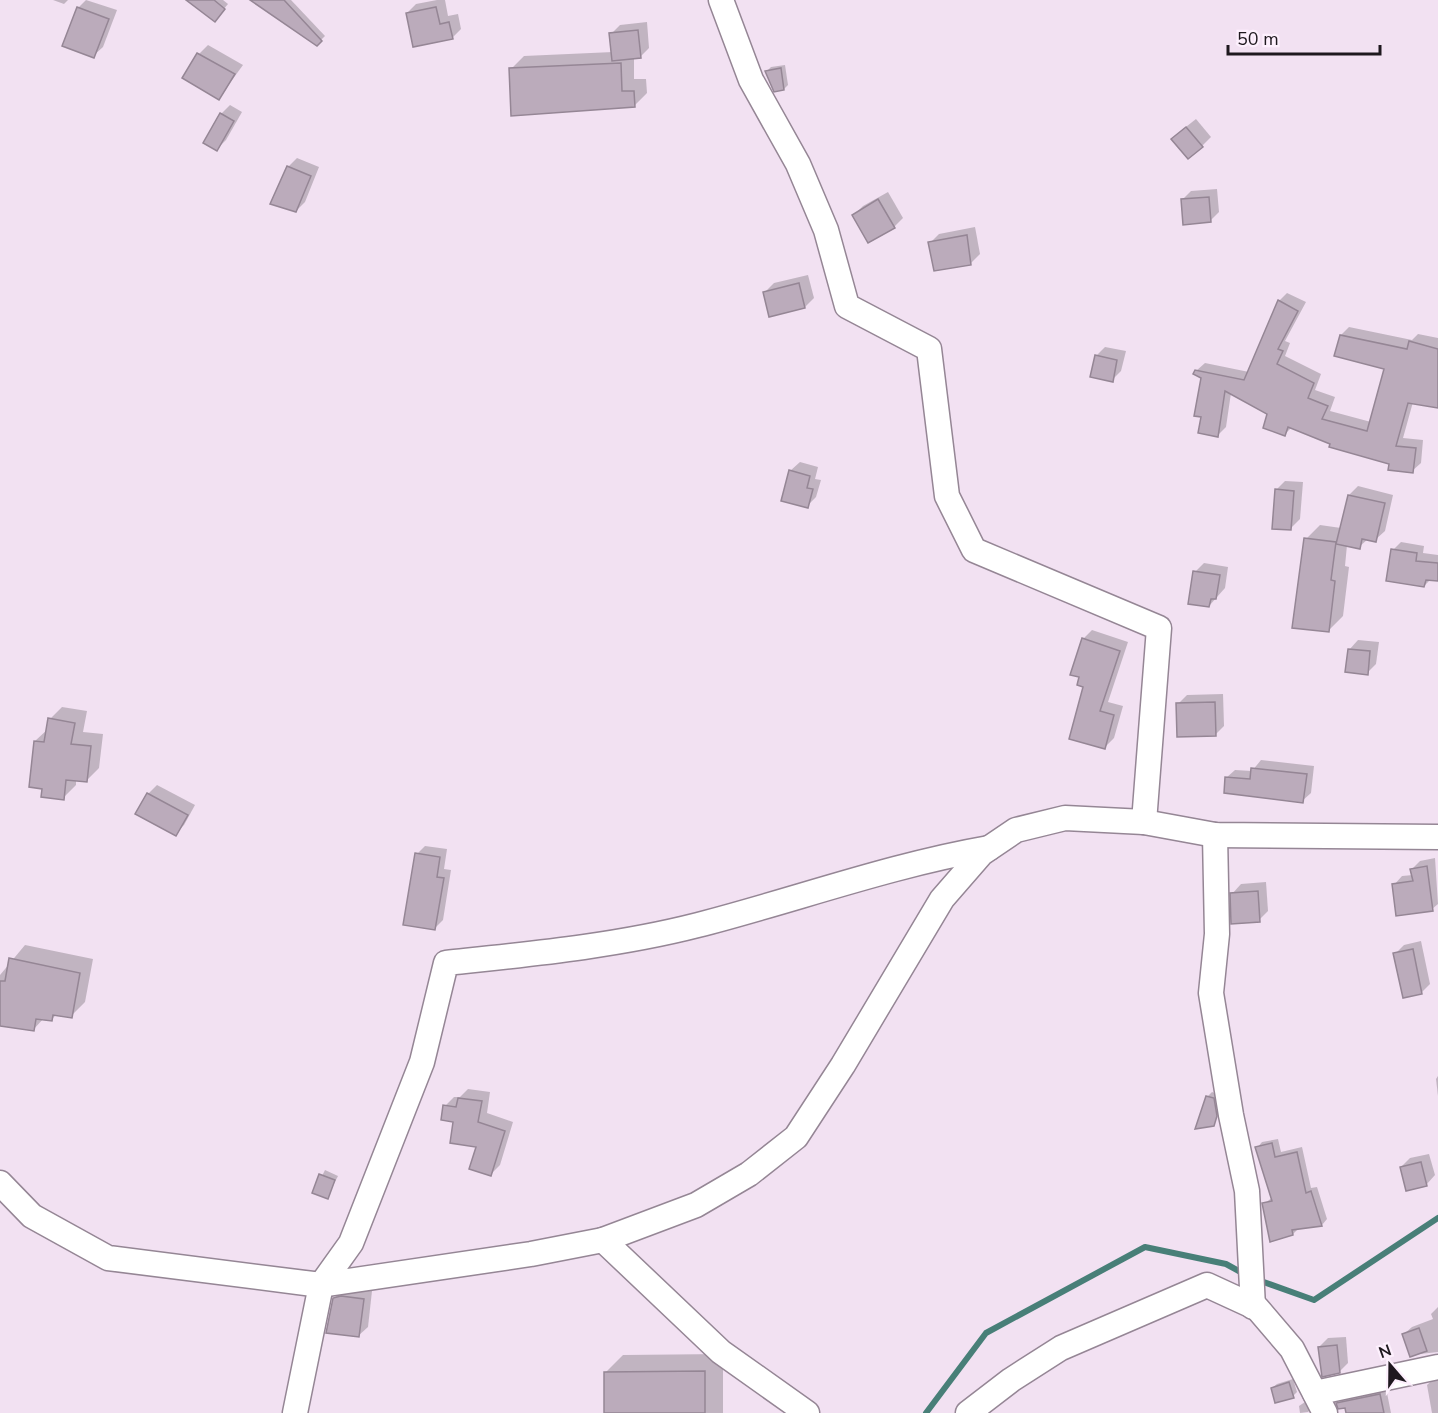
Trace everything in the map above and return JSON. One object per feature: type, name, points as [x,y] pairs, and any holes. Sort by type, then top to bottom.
[{"type":"street","points":[[721,0],[751,80],[798,164],[826,230],[847,306],[929,349],[947,496],[974,550],[1159,628],[1144,822]]},
{"type":"street","points":[[0,1183],[32,1216],[108,1258],[321,1285],[531,1254],[603,1240],[696,1205],[749,1174],[796,1137],[843,1065],[942,898],[989,848],[1016,830],[1065,818],[1144,822],[1215,835],[1278,833],[1438,837]]},
{"type":"street","points":[[1215,835],[1217,934],[1211,993],[1231,1115],[1247,1191],[1253,1307]]},
{"type":"street","points":[[295,1413],[321,1285],[351,1243],[422,1062],[446,963],[563,951],[695,926],[943,856],[989,848]]},
{"type":"street","points":[[603,1240],[720,1352],[807,1413]]},
{"type":"street","points":[[968,1413],[1011,1380],[1061,1348],[1207,1285],[1253,1307],[1292,1349],[1320,1403],[1438,1367]]},
{"type":"building","points":[[186,0],[214,0],[225,9],[215,22]]},
{"type":"building","points":[[250,0],[284,0],[322,41],[317,46]]},
{"type":"building","points":[[77,7],[109,19],[94,58],[62,46]]},
{"type":"building","points":[[436,7],[440,24],[449,22],[453,39],[413,47],[406,13]]},
{"type":"building","points":[[638,30],[641,58],[612,61],[609,33]]},
{"type":"building","points":[[197,53],[235,74],[219,100],[182,78]]},
{"type":"building","points":[[621,63],[622,91],[634,91],[635,107],[511,116],[509,68]]},
{"type":"building","points":[[781,68],[784,90],[774,92],[765,71]]},
{"type":"building","points":[[220,113],[234,121],[217,151],[203,143]]},
{"type":"building","points":[[1186,127],[1203,147],[1188,159],[1171,139]]},
{"type":"building","points":[[287,166],[311,176],[296,212],[270,204]]},
{"type":"building","points":[[1209,197],[1211,222],[1183,225],[1181,199]]},
{"type":"building","points":[[878,199],[895,228],[868,243],[852,215]]},
{"type":"building","points":[[967,235],[971,265],[934,271],[928,242]]},
{"type":"building","points":[[799,283],[805,308],[769,317],[763,292]]},
{"type":"building","points":[[1278,300],[1298,311],[1278,349],[1283,351],[1277,364],[1314,383],[1308,398],[1328,406],[1322,419],[1367,431],[1384,369],[1334,356],[1340,335],[1407,349],[1409,341],[1438,349],[1438,408],[1408,403],[1396,446],[1416,448],[1413,473],[1388,470],[1389,464],[1329,447],[1330,444],[1288,427],[1285,436],[1263,428],[1267,414],[1225,391],[1218,437],[1198,433],[1201,417],[1194,416],[1201,378],[1193,374],[1195,370],[1244,380]]},
{"type":"building","points":[[1095,355],[1117,360],[1113,382],[1090,377]]},
{"type":"building","points":[[789,470],[810,476],[807,488],[813,489],[808,508],[781,501]]},
{"type":"building","points":[[1275,489],[1294,491],[1291,530],[1272,529]]},
{"type":"building","points":[[1348,495],[1385,503],[1376,542],[1362,539],[1360,549],[1336,544]]},
{"type":"building","points":[[1304,538],[1336,542],[1331,580],[1335,581],[1329,632],[1292,628]]},
{"type":"building","points":[[1391,549],[1417,553],[1416,561],[1438,563],[1438,581],[1426,580],[1424,587],[1386,581]]},
{"type":"building","points":[[1193,571],[1220,575],[1216,599],[1211,599],[1209,607],[1188,604]]},
{"type":"building","points":[[1082,638],[1120,651],[1100,711],[1114,715],[1105,749],[1069,739],[1083,687],[1077,685],[1079,677],[1070,675]]},
{"type":"building","points":[[1348,649],[1370,651],[1368,675],[1345,672]]},
{"type":"building","points":[[1215,702],[1216,736],[1177,737],[1176,703]]},
{"type":"building","points":[[48,718],[75,723],[71,744],[91,746],[87,782],[66,780],[64,800],[41,797],[42,789],[29,787],[34,741],[44,742]]},
{"type":"building","points":[[1251,768],[1307,774],[1303,803],[1224,793],[1225,777],[1250,779]]},
{"type":"building","points":[[147,793],[188,815],[176,836],[135,814]]},
{"type":"building","points":[[415,853],[440,857],[437,877],[444,878],[435,930],[403,925]]},
{"type":"building","points":[[1427,866],[1433,911],[1396,916],[1392,884],[1413,881],[1410,869]]},
{"type":"building","points":[[1258,891],[1260,922],[1231,924],[1230,893]]},
{"type":"building","points":[[1413,949],[1422,994],[1403,998],[1393,953]]},
{"type":"building","points":[[9,958],[80,973],[72,1018],[53,1015],[52,1021],[36,1019],[34,1031],[0,1026],[0,981],[5,981]]},
{"type":"building","points":[[1206,1096],[1214,1098],[1217,1116],[1214,1126],[1195,1129]]},
{"type":"building","points":[[458,1098],[482,1101],[478,1122],[505,1131],[491,1176],[469,1169],[476,1147],[450,1143],[453,1122],[441,1120],[443,1105],[456,1107]]},
{"type":"building","points":[[1272,1143],[1275,1157],[1297,1152],[1306,1193],[1311,1191],[1322,1226],[1292,1230],[1293,1235],[1270,1242],[1262,1203],[1272,1201],[1255,1147]]},
{"type":"building","points":[[1421,1162],[1427,1186],[1406,1191],[1400,1167]]},
{"type":"building","points":[[319,1174],[335,1180],[328,1199],[312,1193]]},
{"type":"building","points":[[341,1296],[364,1299],[359,1337],[326,1333],[333,1298]]},
{"type":"building","points":[[1419,1328],[1427,1351],[1410,1357],[1402,1334]]},
{"type":"building","points":[[1337,1345],[1340,1373],[1322,1377],[1318,1347]]},
{"type":"building","points":[[705,1371],[705,1413],[604,1413],[604,1372]]},
{"type":"building","points":[[1289,1382],[1294,1398],[1275,1403],[1271,1388]]},
{"type":"building","points":[[1380,1394],[1384,1413],[1346,1413],[1345,1408],[1338,1409],[1336,1403]]},
{"type":"waterway","points":[[1258,1280],[1314,1300],[1438,1218]]},
{"type":"waterway","points":[[926,1413],[986,1333],[1145,1247],[1226,1264],[1246,1275]]}]
